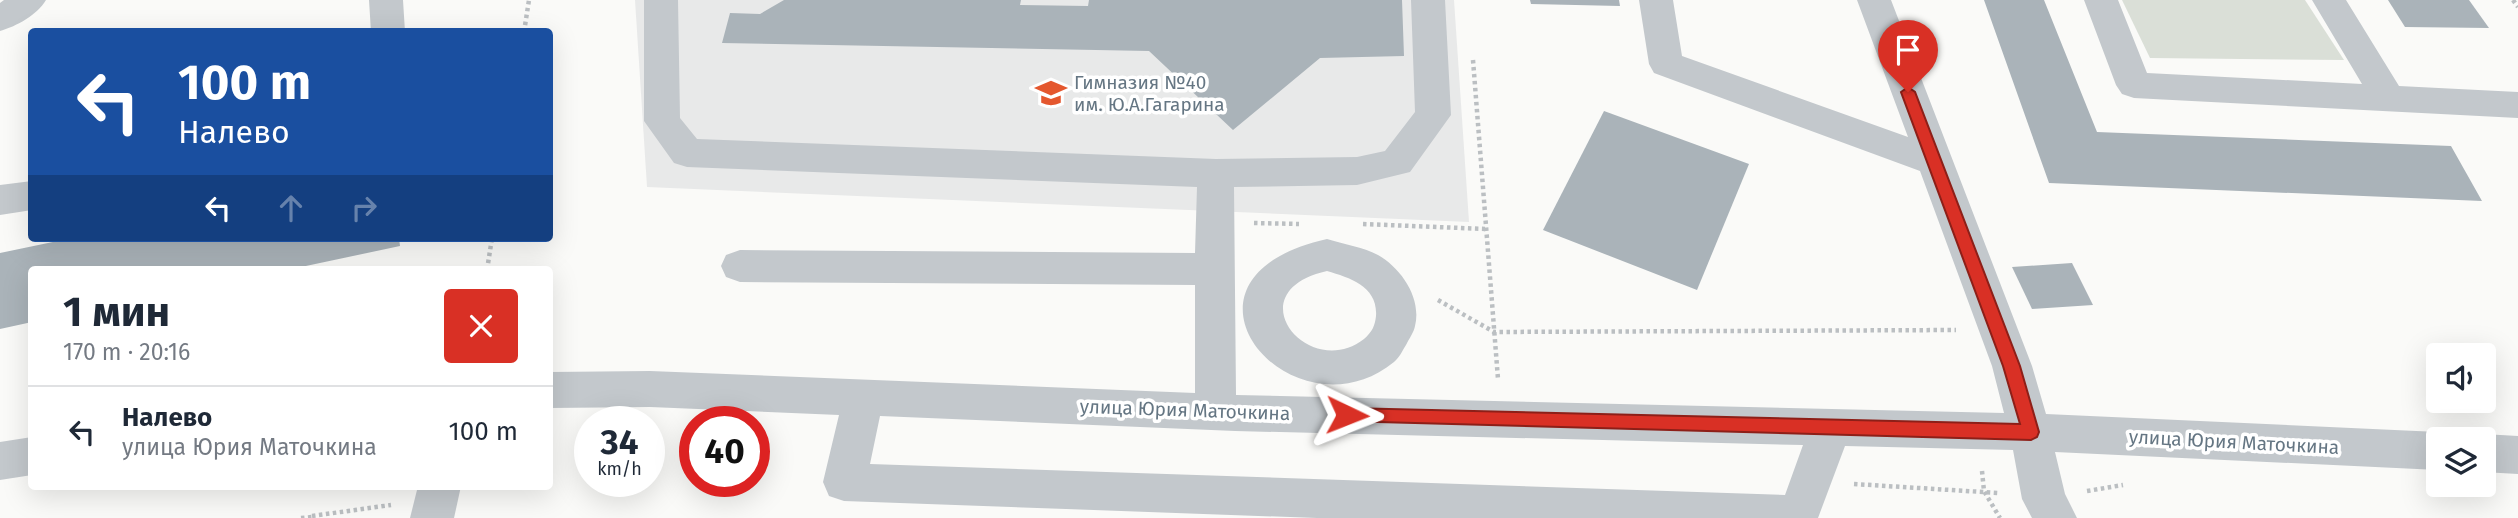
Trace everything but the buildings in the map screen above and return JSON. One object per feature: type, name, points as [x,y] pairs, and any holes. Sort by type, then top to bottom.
[{"type":"street","points":[[0,19],[29,0]]},
{"type":"street","points":[[386,0],[388,28]]},
{"type":"street","points":[[661,0],[662,121],[687,153],[1216,173],[1357,171],[1397,162],[1433,114],[1428,0]]},
{"type":"street","points":[[1656,0],[1667,64],[1934,161]]},
{"type":"street","points":[[1874,0],[2012,366],[2031,432],[2044,499],[2055,518]]},
{"type":"street","points":[[2101,0],[2134,85],[2518,105]]},
{"type":"street","points":[[2329,0],[2388,99]]},
{"type":"street","points":[[1216,173],[1216,412]]},
{"type":"street","points":[[0,200],[28,196]]},
{"type":"street","points":[[740,266],[1214,269]]},
{"type":"street","points":[[1342,368],[1347,415]]},
{"type":"street","name":"улица Юрия Маточкина","points":[[553,390],[650,389],[1216,412],[2031,432],[2426,450]]},
{"type":"street","points":[[864,397],[844,482],[1798,515],[1830,428]]},
{"type":"street","points":[[2496,454],[2518,455]]},
{"type":"street","points":[[0,461],[28,457]]},
{"type":"path","points":[[525,28],[529,0]]},
{"type":"path","points":[[2513,0],[2518,7]]},
{"type":"path","points":[[1472,50],[1502,419]]},
{"type":"path","points":[[1361,224],[1485,229]]},
{"type":"path","points":[[487,266],[491,242]]},
{"type":"path","points":[[1436,299],[1494,332],[1959,330]]},
{"type":"path","points":[[1981,461],[1984,491],[2000,518]]},
{"type":"path","points":[[301,518],[436,501]]},
{"type":"shaded area","name":"Гимназия №40 им. Ю.А.Гагарина","points":[[635,0],[1454,0],[1469,222],[647,187]]},
{"type":"shaded area","points":[[2122,0],[2305,0],[2344,60],[2150,58]]},
{"type":"place","name":"Гимназия №40 им. Ю.А.Гагарина","points":[[1051,93]]},
{"type":"route","points":[[1347,415],[2031,432],[2012,366],[1908,92]]}]
